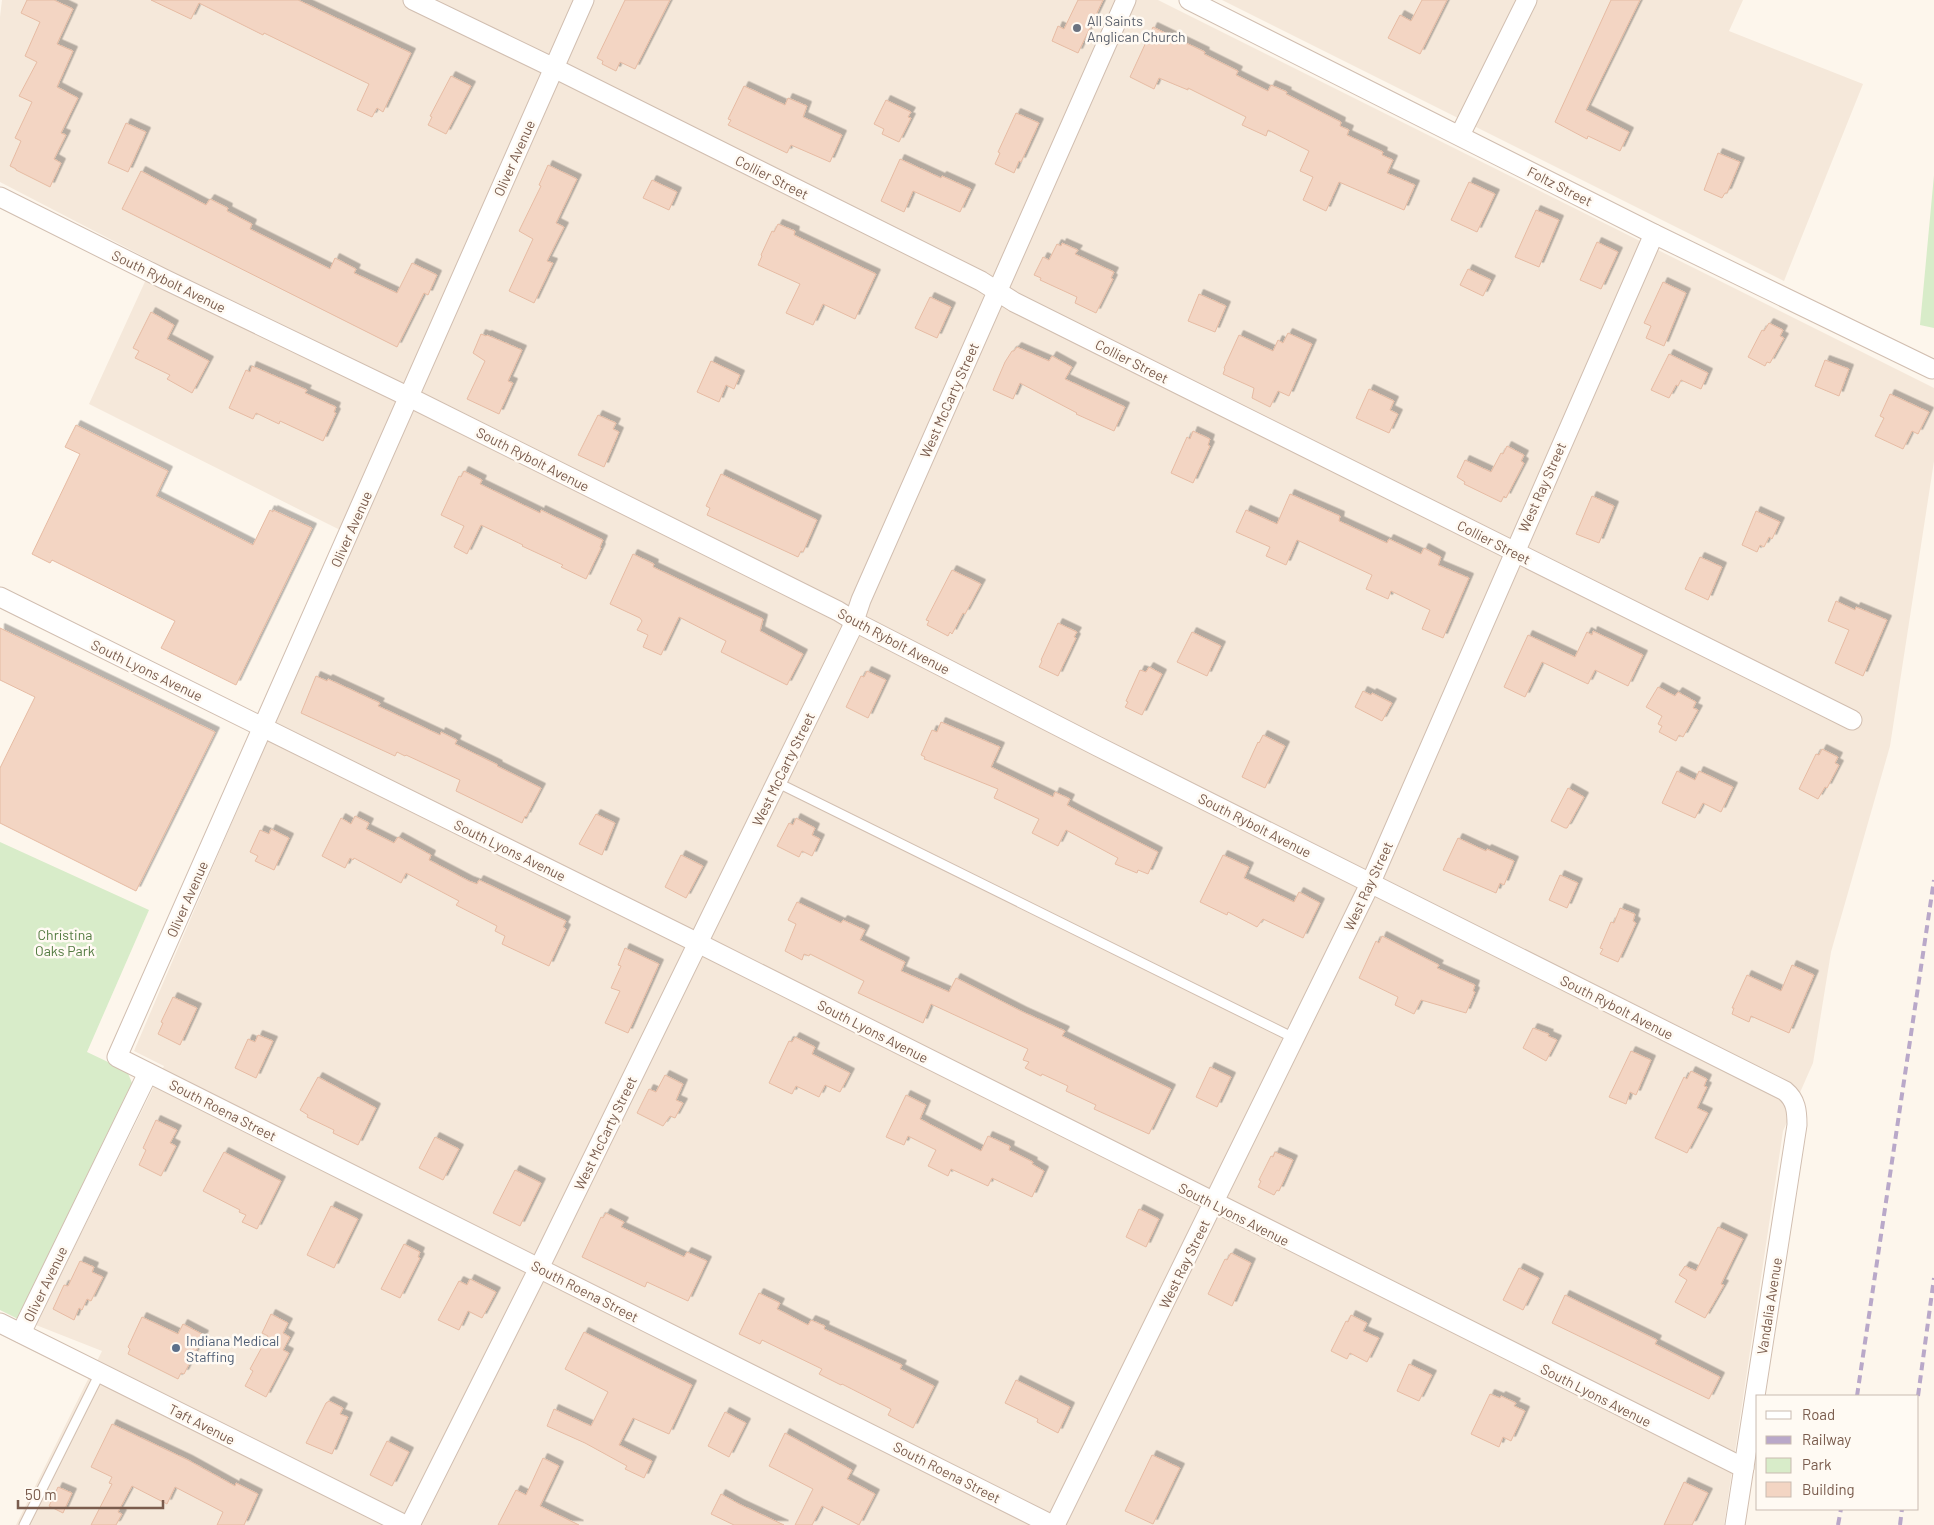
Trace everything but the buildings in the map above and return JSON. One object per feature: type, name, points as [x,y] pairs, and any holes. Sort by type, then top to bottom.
[{"type":"street","name":"Collier Street","points":[[413,0],[554,68],[981,281],[1023,307],[1852,720]]},
{"type":"street","name":"Oliver Avenue","points":[[117,1057],[584,0]]},
{"type":"street","name":"West McCarty Street","points":[[410,1525],[539,1268],[851,630],[861,600],[1126,0]]},
{"type":"street","name":"Foltz Street","points":[[1189,0],[1654,234],[1932,369]]},
{"type":"street","points":[[1460,135],[1527,0]]},
{"type":"street","name":"South Rybolt Avenue","points":[[0,198],[409,397],[854,620],[1097,746],[1785,1091]]},
{"type":"street","name":"West Ray Street","points":[[1054,1525],[1214,1204],[1370,882],[1654,234]]},
{"type":"street","name":"South Lyons Avenue","points":[[0,598],[698,943],[1214,1204],[1744,1468]]},
{"type":"street","name":"South Roena Street","points":[[117,1057],[1054,1525]]},
{"type":"street","name":"Oliver Avenue","points":[[21,1333],[148,1073]]},
{"type":"street","name":"Vandalia Avenue","points":[[1735,1525],[1797,1125],[1795,1104],[1792,1096],[1785,1091]]},
{"type":"street","name":"Taft Avenue","points":[[0,1323],[404,1525]]},
{"type":"lane","points":[[776,782],[1294,1038]]},
{"type":"lane","points":[[24,1525],[100,1373]]},
{"type":"shaded area","points":[[2,0],[1158,0],[1934,388],[1934,461],[1890,746],[1831,952],[1813,1063],[1783,1131],[1724,1525],[16,1525],[102,1351],[36,1325],[164,1066],[134,1051],[354,537],[89,404],[154,262],[0,182],[0,17]]},
{"type":"shaded area","points":[[1222,0],[1743,0],[1729,31],[1863,84],[1784,281]]},
{"type":"green space","points":[[1934,175],[1934,328],[1920,325]]},
{"type":"green space","name":"Christina Oaks Park","points":[[0,842],[149,910],[87,1052],[127,1071],[137,1095],[26,1323],[0,1310]]},
{"type":"railway","points":[[1857,1395],[1934,880]]},
{"type":"railway","points":[[1918,1395],[1934,1278]]},
{"type":"railway","points":[[1838,1525],[1841,1510]]},
{"type":"railway","points":[[1900,1525],[1902,1510]]},
{"type":"place","name":"All Saints Anglican Church","points":[[1077,28]]},
{"type":"place","name":"Indiana Medical Staffing","points":[[176,1348]]}]
